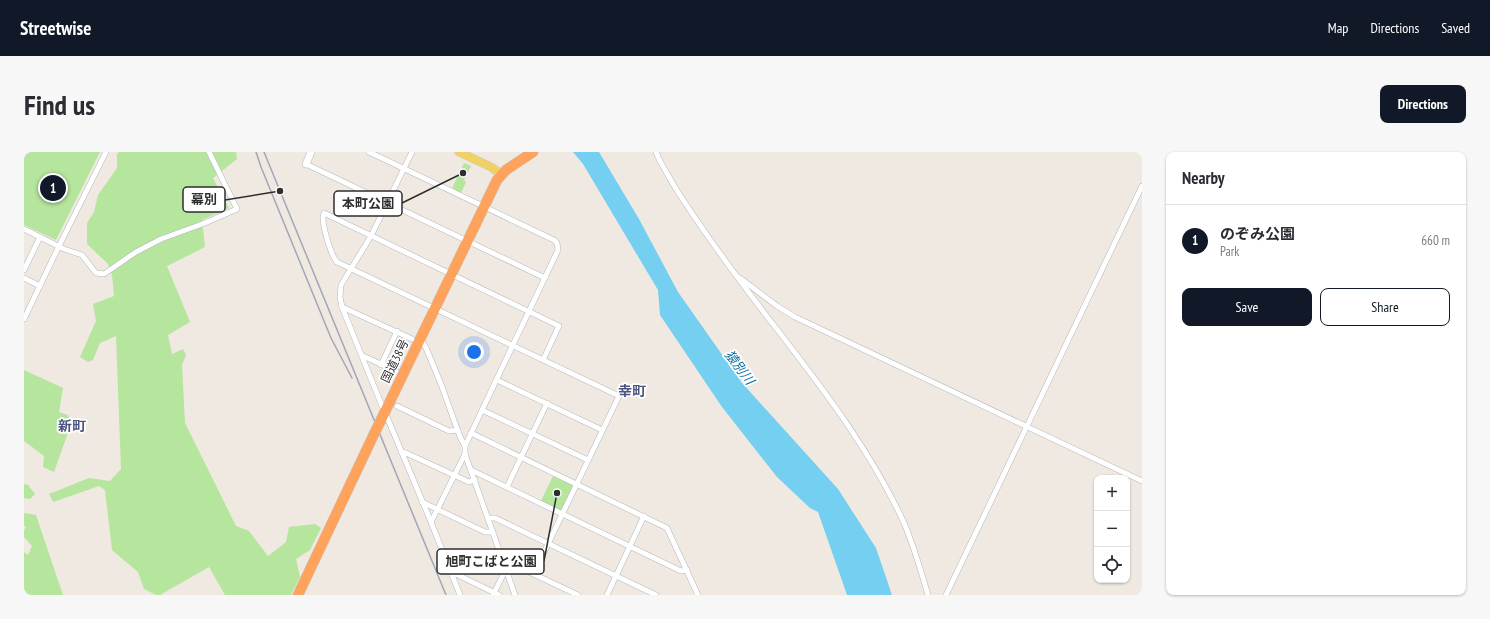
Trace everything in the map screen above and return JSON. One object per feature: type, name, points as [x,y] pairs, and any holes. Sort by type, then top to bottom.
[{"type":"highway","name":"国道38号","points":[[298,595],[374,434],[384,419],[416,338],[434,308],[484,206],[501,174],[531,153]]},
{"type":"main road","points":[[306,164],[311,152]]},
{"type":"main road","points":[[459,152],[491,167],[501,174]]},
{"type":"street","points":[[24,319],[106,152]]},
{"type":"street","points":[[24,230],[82,255],[96,273],[104,274],[136,252],[161,239],[205,223],[237,209],[209,152]]},
{"type":"street","points":[[369,152],[484,206],[558,243],[558,250],[465,446]]},
{"type":"street","points":[[382,406],[342,307],[340,291],[351,269],[371,236],[412,152]]},
{"type":"street","points":[[656,152],[680,196],[705,234],[815,378],[871,462],[904,524],[928,595]]},
{"type":"street","points":[[306,164],[545,278]]},
{"type":"street","points":[[946,595],[1142,186]]},
{"type":"street","points":[[534,573],[618,396],[337,262],[333,258],[322,217],[324,213],[559,326],[543,360]]},
{"type":"street","points":[[24,270],[40,237]]},
{"type":"street","points":[[736,275],[777,306],[795,317],[1142,481]]},
{"type":"street","points":[[24,278],[40,286]]},
{"type":"street","points":[[342,307],[397,332],[416,338],[426,348],[465,446],[465,454],[515,595]]},
{"type":"street","points":[[381,365],[397,332]]},
{"type":"street","points":[[363,356],[396,371]]},
{"type":"street","points":[[497,380],[602,430]]},
{"type":"street","points":[[507,487],[547,403]]},
{"type":"street","points":[[397,406],[449,431],[458,430]]},
{"type":"street","points":[[482,410],[588,460]]},
{"type":"street","points":[[384,419],[401,452],[460,595]]},
{"type":"street","points":[[471,433],[668,528],[698,595]]},
{"type":"street","points":[[401,452],[406,452],[469,482],[475,480]]},
{"type":"street","points":[[431,522],[465,454]]},
{"type":"street","points":[[471,470],[681,570],[687,570]]},
{"type":"street","points":[[422,502],[485,532],[493,532]]},
{"type":"street","points":[[607,595],[644,516]]},
{"type":"street","points":[[488,518],[495,518],[656,595]]},
{"type":"street","points":[[504,563],[510,563],[534,573],[578,595]]},
{"type":"street","points":[[452,575],[456,574],[496,594],[506,569]]},
{"type":"green space","points":[[24,152],[100,152],[56,240],[24,225]]},
{"type":"green space","points":[[119,152],[236,152],[237,159],[213,178],[229,208],[202,220],[205,247],[167,266],[190,322],[168,335],[172,354],[183,349],[186,355],[182,365],[185,423],[236,526],[249,531],[268,556],[286,542],[289,527],[315,524],[321,528],[310,550],[296,559],[300,577],[291,595],[225,595],[209,567],[160,595],[156,595],[144,589],[138,572],[112,550],[105,490],[99,486],[53,502],[49,494],[89,478],[110,481],[121,469],[116,336],[100,343],[93,360],[88,362],[80,357],[96,321],[93,304],[114,296],[112,275],[108,264],[87,244],[87,223],[94,212],[98,195],[117,168],[117,154]]},
{"type":"green space","points":[[464,163],[471,166],[464,180],[466,182],[461,193],[452,188]]},
{"type":"green space","points":[[24,370],[63,388],[59,412],[68,415],[71,424],[54,472],[43,467],[44,456],[24,441]]},
{"type":"green space","points":[[553,476],[574,486],[562,511],[541,501]]},
{"type":"green space","points":[[24,484],[28,485],[35,494],[30,499],[24,498]]},
{"type":"green space","points":[[24,513],[36,515],[63,595],[24,595],[24,552],[28,555],[32,546],[24,537],[24,530],[26,527],[24,526]]},
{"type":"water","points":[[573,152],[599,152],[639,219],[678,292],[742,383],[838,489],[876,548],[892,595],[847,595],[818,512],[810,508],[777,477],[722,407],[660,315],[658,290],[583,164]]},
{"type":"railway","points":[[256,152],[331,338],[352,378]]},
{"type":"railway","points":[[264,152],[446,595]]},
{"type":"place","name":"本町公園","points":[[463,173]]},
{"type":"place","name":"のぞみ公園","points":[[53,188]]},
{"type":"place","name":"幕別","points":[[280,191]]},
{"type":"place","name":"旭町こばと公園","points":[[557,493]]},
{"type":"district","name":"幸町","points":[[632,391]]},
{"type":"district","name":"新町","points":[[72,426]]},
{"type":"water label","name":"猿別川","points":[[740,367]]}]
